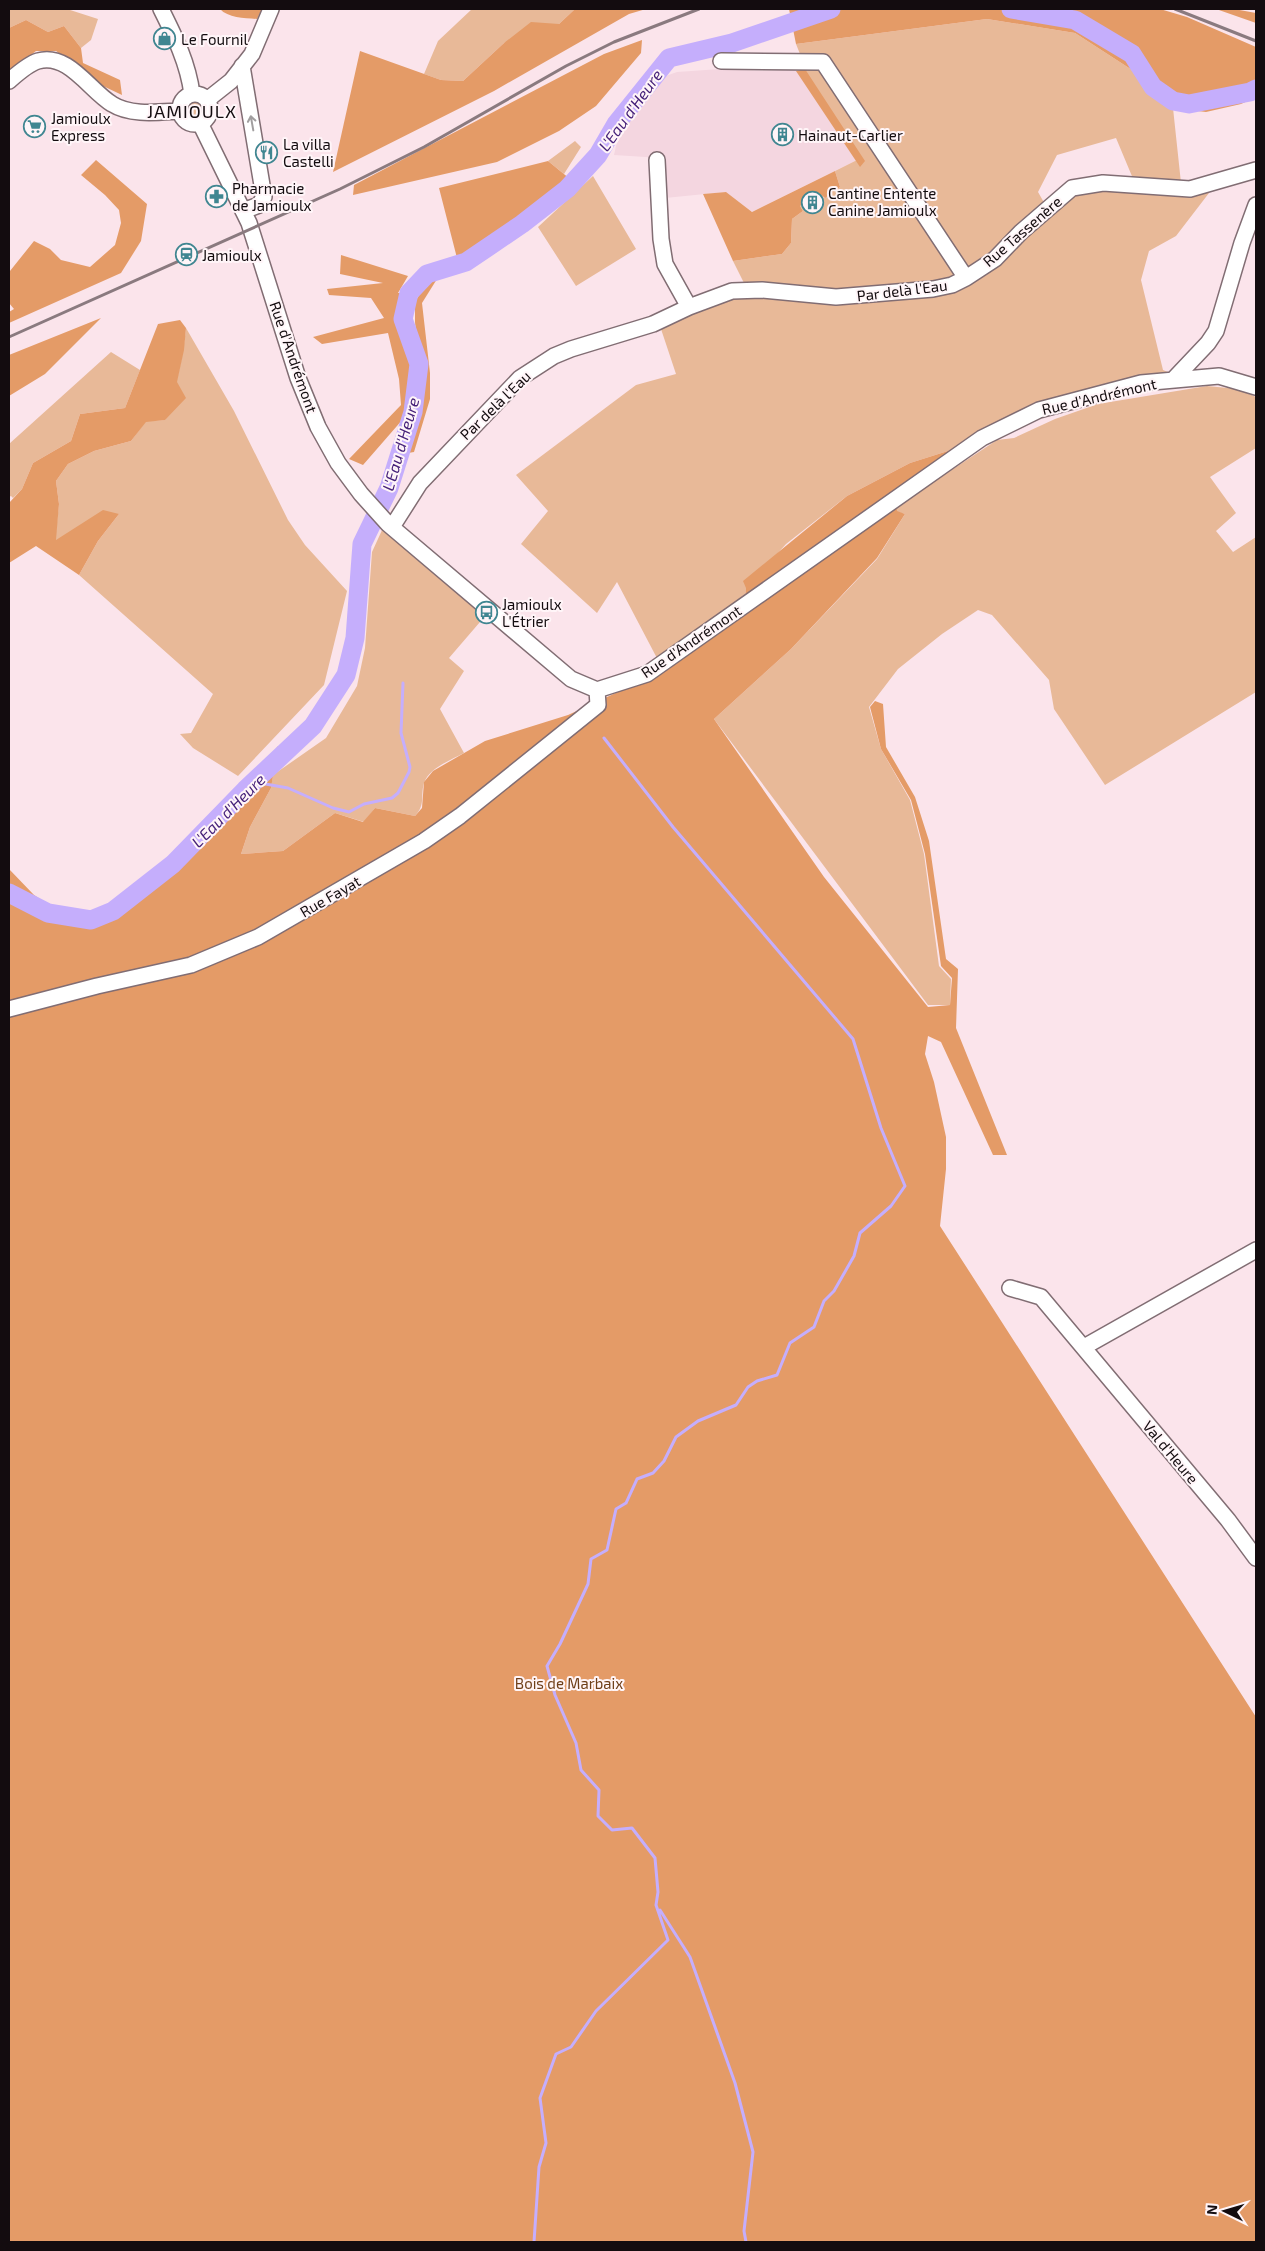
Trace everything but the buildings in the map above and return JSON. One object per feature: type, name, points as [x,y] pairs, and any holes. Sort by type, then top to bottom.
[{"type":"street","points":[[161,9],[172,30],[189,74],[192,94]]},
{"type":"street","points":[[207,100],[231,81],[252,54],[271,9]]},
{"type":"street","points":[[9,80],[36,62],[46,60],[57,61],[75,72],[112,104],[131,112],[180,111]]},
{"type":"street","name":"Par delà l'Eau","points":[[390,526],[420,483],[451,447],[520,378],[554,356],[654,324],[689,307],[732,291],[762,290],[836,297],[933,289],[952,285],[966,278],[823,62],[721,61]]},
{"type":"street","points":[[242,66],[264,197],[259,205],[243,211]]},
{"type":"street","points":[[192,94],[201,95],[207,100],[210,106],[209,114],[200,124],[192,124],[184,120],[180,108],[184,99],[192,94]]},
{"type":"street","name":"Rue d'Andrémont","points":[[200,124],[251,228],[298,378],[318,427],[334,456],[361,494],[390,526],[571,679],[597,690],[647,674],[982,438],[1039,410],[1141,383],[1219,376],[1256,387]]},
{"type":"street","points":[[657,160],[661,239],[666,264],[689,307]]},
{"type":"street","name":"Rue Tassenère","points":[[966,278],[995,259],[1028,226],[1072,188],[1103,183],[1190,189],[1256,170]]},
{"type":"street","points":[[1173,380],[1208,343],[1216,331],[1242,243],[1256,205]]},
{"type":"street","name":"Rue Fayat","points":[[9,1009],[97,986],[191,965],[258,937],[416,846],[460,816],[598,705],[597,690]]},
{"type":"street","points":[[1084,1347],[1256,1250]]},
{"type":"street","name":"Val d'Heure","points":[[1010,1288],[1041,1297],[1228,1520],[1256,1558]]},
{"type":"shaded area","points":[[9,9],[67,9],[98,19],[91,40],[81,48],[64,26],[48,32],[26,20],[9,28]]},
{"type":"shaded area","points":[[472,9],[575,9],[559,24],[504,43],[463,81],[441,80],[424,74],[438,41]]},
{"type":"shaded area","points":[[987,19],[1075,33],[1146,79],[1156,98],[1173,108],[1181,183],[1134,181],[1116,138],[1057,155],[1038,192],[1046,206],[973,269],[968,267],[825,60],[800,54],[796,44]]},
{"type":"shaded area","points":[[720,69],[764,71],[802,69],[859,159],[752,212],[725,192],[665,198],[661,158],[614,155],[616,146],[628,119],[646,92],[660,78],[677,72]]},
{"type":"shaded area","points":[[802,69],[826,69],[958,275],[942,283],[843,294],[746,287],[733,261],[782,254],[791,243],[792,219],[803,211],[800,206],[820,193],[824,198],[840,187],[835,171],[859,159]]},
{"type":"shaded area","points":[[194,102],[200,104],[202,110],[200,116],[194,118],[188,116],[186,110],[188,104]]},
{"type":"shaded area","points":[[575,141],[581,147],[564,174],[548,161]]},
{"type":"shaded area","points":[[593,176],[636,249],[576,286],[538,227]]},
{"type":"shaded area","points":[[1101,187],[1209,193],[1176,236],[1149,251],[1141,280],[1163,370],[1170,373],[1009,419],[951,450],[910,463],[847,496],[786,544],[746,588],[745,601],[659,662],[617,582],[597,613],[521,544],[548,511],[516,475],[636,385],[676,374],[660,326],[730,293],[957,287],[1075,193]]},
{"type":"shaded area","points":[[186,328],[234,411],[288,520],[305,545],[347,591],[324,685],[238,776],[193,748],[180,734],[191,733],[213,694],[79,575],[98,541],[119,514],[55,541],[59,504],[56,481],[68,464],[94,451],[131,441],[146,421],[165,420],[178,374]]},
{"type":"shaded area","points":[[111,352],[140,370],[125,408],[80,414],[71,441],[33,463],[22,489],[13,498],[9,497],[9,444]]},
{"type":"shaded area","points":[[1207,386],[1238,389],[1256,397],[1256,448],[1210,477],[1236,513],[1216,531],[1233,552],[1256,537],[1256,692],[1105,785],[1054,709],[1049,680],[992,615],[978,610],[942,634],[898,669],[869,707],[881,749],[910,800],[924,854],[939,966],[951,979],[950,1005],[928,1005],[714,719],[791,649],[877,559],[905,514],[897,512],[897,506],[997,440],[1014,438],[1055,419],[1098,404]]},
{"type":"shaded area","points":[[383,528],[486,615],[449,658],[464,671],[440,709],[464,753],[435,769],[427,778],[424,783],[420,808],[415,816],[375,808],[364,822],[335,813],[283,851],[241,854],[250,827],[271,788],[273,775],[326,738],[357,686],[365,648],[372,552]]},
{"type":"green space","points":[[220,9],[262,9],[257,19],[232,16]]},
{"type":"green space","points":[[575,9],[646,9],[629,14],[494,91],[333,172],[360,51],[441,80],[463,81],[504,43],[531,22],[559,24]]},
{"type":"green space","points":[[789,9],[1160,9],[1187,17],[1256,47],[1256,97],[1241,104],[1206,112],[1173,108],[1156,98],[1146,79],[1075,33],[987,19],[796,44]]},
{"type":"green space","points":[[1216,9],[1234,9],[1256,13],[1256,23]]},
{"type":"green space","points":[[26,20],[48,32],[64,26],[81,48],[83,63],[120,80],[122,95],[103,86],[56,51],[36,51],[9,72],[9,28]]},
{"type":"green space","points":[[642,40],[641,53],[596,106],[559,131],[497,162],[353,195],[354,185],[604,54]]},
{"type":"green space","points":[[805,69],[865,161],[860,167],[796,71]]},
{"type":"green space","points":[[96,160],[147,204],[141,241],[121,273],[9,323],[9,312],[14,309],[9,303],[10,271],[34,241],[50,249],[61,260],[90,267],[115,245],[121,223],[119,210],[105,195],[81,175]]},
{"type":"green space","points":[[548,161],[570,179],[494,238],[457,258],[439,188]]},
{"type":"green space","points":[[835,171],[840,187],[825,198],[819,193],[800,206],[803,211],[792,219],[791,243],[782,254],[733,261],[703,194],[726,192],[752,212]]},
{"type":"green space","points":[[341,255],[408,276],[398,293],[412,293],[406,336],[413,368],[410,411],[363,465],[349,459],[401,405],[399,379],[388,333],[322,344],[313,337],[384,318],[371,298],[329,295],[327,289],[383,283],[340,274]]},
{"type":"green space","points":[[431,275],[437,279],[422,303],[430,373],[430,399],[414,452],[408,453],[422,392],[415,322],[415,302]]},
{"type":"green space","points":[[101,318],[45,374],[9,396],[9,355]]},
{"type":"green space","points":[[180,320],[186,328],[184,350],[177,382],[186,398],[165,420],[146,422],[131,441],[94,451],[68,464],[56,481],[59,504],[56,540],[103,510],[119,514],[98,541],[79,575],[36,546],[9,563],[9,503],[22,489],[33,463],[71,441],[80,414],[125,408],[158,324]]},
{"type":"green space","name":"Bois de Marbaix","points":[[951,450],[896,495],[897,511],[905,514],[877,558],[791,649],[714,719],[824,877],[928,1007],[950,1005],[952,978],[941,966],[925,854],[911,800],[881,749],[870,707],[875,701],[883,704],[886,747],[915,797],[929,841],[946,959],[958,969],[956,1028],[1007,1155],[993,1155],[941,1042],[928,1036],[925,1054],[934,1082],[946,1137],[946,1169],[940,1226],[1256,1717],[1256,2242],[9,2242],[9,869],[34,895],[46,903],[69,910],[92,910],[136,902],[202,845],[278,746],[271,788],[250,827],[241,854],[283,851],[335,813],[363,822],[375,808],[415,816],[422,808],[424,782],[433,771],[485,741],[568,715],[670,668],[744,610],[746,588],[743,581],[847,496],[910,463]]},
{"type":"waterway","name":"L'Eau d'Heure","points":[[9,893],[48,913],[91,920],[113,911],[173,864],[245,790],[313,726],[346,675],[355,638],[362,544],[389,488],[413,412],[419,364],[403,319],[409,293],[427,274],[466,262],[522,224],[567,189],[598,155],[616,124],[669,58],[732,43],[831,9]]},
{"type":"waterway","name":"L'Eau d'Heure","points":[[1011,9],[1075,20],[1132,54],[1153,87],[1173,101],[1189,104],[1250,92],[1256,89]]},
{"type":"waterway","points":[[254,782],[288,788],[333,808],[349,812],[364,804],[392,798],[398,793],[410,767],[401,733],[403,683]]},
{"type":"waterway","points":[[534,2242],[539,2167],[546,2143],[540,2098],[556,2054],[571,2047],[596,2011],[668,1940],[656,1905],[658,1892],[655,1858],[632,1828],[612,1830],[598,1816],[599,1790],[581,1770],[576,1743],[555,1695],[547,1666],[560,1644],[588,1584],[591,1559],[607,1550],[616,1509],[626,1503],[637,1479],[653,1473],[664,1461],[676,1437],[698,1421],[736,1405],[748,1387],[757,1381],[777,1375],[790,1343],[814,1327],[824,1301],[834,1291],[854,1256],[860,1233],[891,1206],[905,1186],[881,1128],[853,1039],[673,827],[604,738]]},
{"type":"waterway","points":[[660,1910],[690,1957],[735,2083],[753,2152],[744,2231],[746,2242]]},
{"type":"railway","points":[[9,337],[340,189],[424,147],[566,66],[614,42],[699,9]]},
{"type":"railway","points":[[1175,9],[1256,41]]},
{"type":"place","name":"Le Fournil","points":[[165,39]]},
{"type":"place","name":"Jamioulx Express","points":[[35,127]]},
{"type":"place","name":"Hainaut-Carlier","points":[[782,135]]},
{"type":"place","name":"La villa Castelli","points":[[267,153]]},
{"type":"place","name":"Pharmacie de Jamioulx","points":[[216,197]]},
{"type":"place","name":"Cantine Entente Canine Jamioulx","points":[[812,202]]},
{"type":"place","name":"Jamioulx","points":[[186,255]]},
{"type":"place","name":"Jamioulx L'Étrier","points":[[486,613]]},
{"type":"district","name":"JAMIOULX","points":[[192,111]]}]
